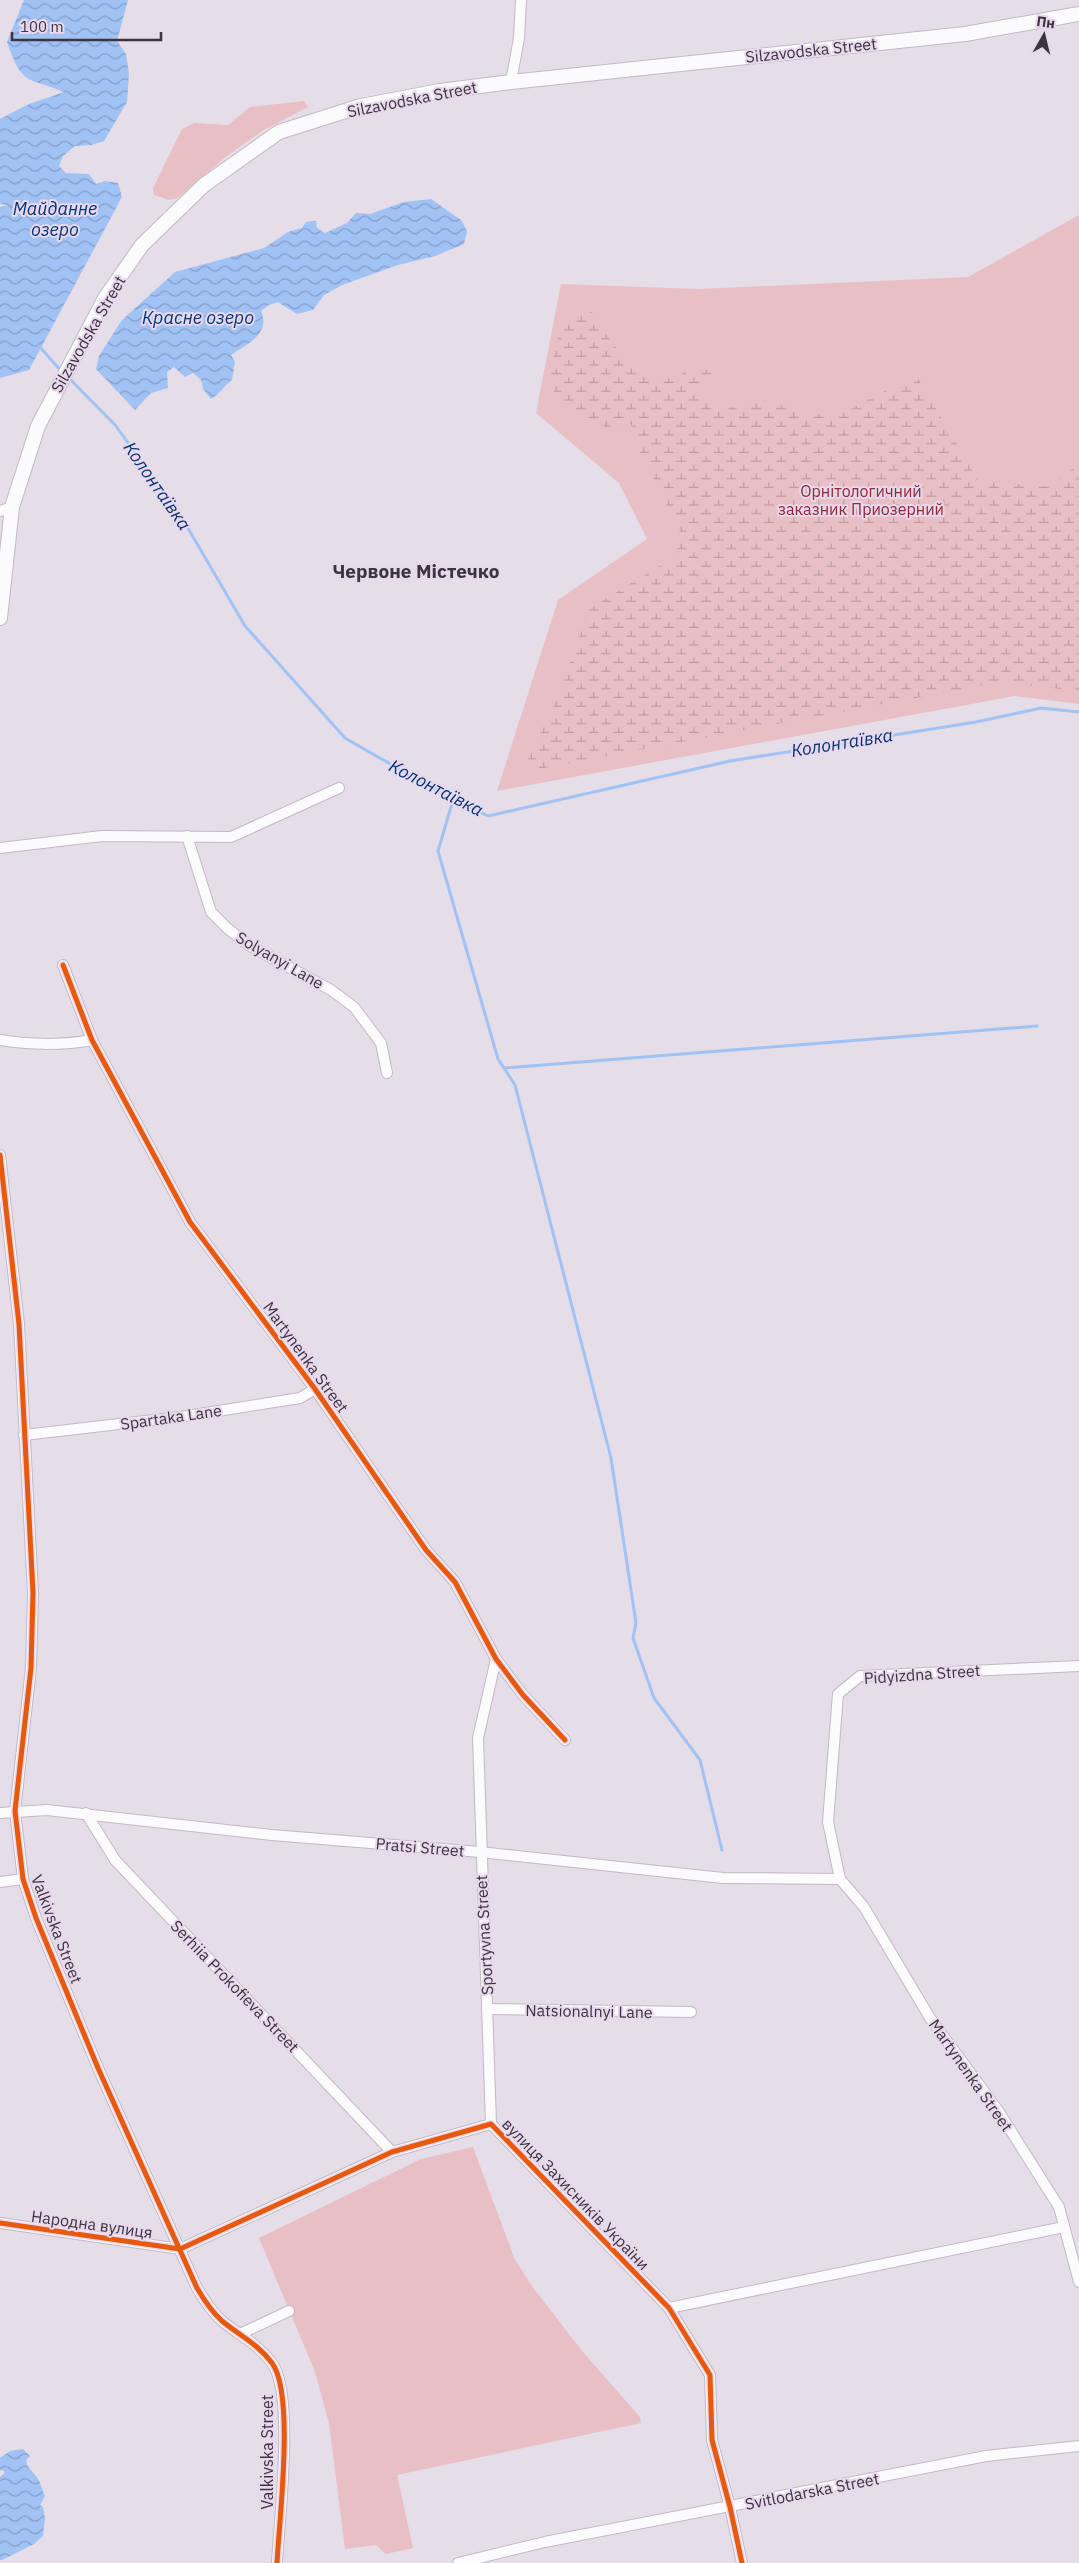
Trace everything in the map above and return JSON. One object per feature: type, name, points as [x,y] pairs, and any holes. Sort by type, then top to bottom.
[{"type":"main road","name":"Silzavodska Street","points":[[0,618],[6,509],[38,426],[105,298],[142,245],[204,185],[279,132],[361,106],[440,91],[965,34],[1079,14]]},
{"type":"street","points":[[511,82],[519,38],[521,0]]},
{"type":"street","points":[[0,848],[75,837],[135,835],[231,837],[339,788]]},
{"type":"street","name":"Solyanyi Lane","points":[[187,836],[212,912],[227,928],[250,946],[331,990],[354,1007],[381,1043],[387,1073]]},
{"type":"street","name":"Martynenka Street","points":[[63,965],[92,1040],[190,1222],[315,1389],[426,1550],[454,1582],[496,1659],[523,1695],[565,1740]]},
{"type":"street","points":[[0,1040],[47,1046],[68,1045],[92,1040]]},
{"type":"street","name":"Valkivska Street","points":[[0,1155],[19,1324],[33,1593],[31,1668],[15,1811],[23,1879],[36,1918],[98,2068],[197,2288],[212,2311],[254,2344],[272,2363],[280,2387],[283,2445],[277,2563]]},
{"type":"street","name":"Spartaka Lane","points":[[24,1435],[180,1417],[300,1398],[315,1389]]},
{"type":"street","name":"Sportyvna Street","points":[[491,2124],[488,2009],[480,1852],[478,1738],[496,1659]]},
{"type":"street","name":"Pidyizdna Street","points":[[840,1879],[828,1822],[838,1694],[860,1676],[1079,1666]]},
{"type":"street","name":"Pratsi Street","points":[[0,1813],[47,1810],[272,1835],[480,1852],[723,1878],[840,1879]]},
{"type":"street","name":"Serhiia Prokofieva Street","points":[[86,1814],[115,1860],[392,2152]]},
{"type":"street","points":[[0,1882],[23,1879]]},
{"type":"street","name":"Martynenka Street","points":[[840,1879],[864,1907],[930,2018],[997,2109],[1059,2207],[1079,2282]]},
{"type":"street","name":"Natsionalnyi Lane","points":[[488,2009],[691,2012]]},
{"type":"street","name":"вулиця Захисників України","points":[[180,2249],[392,2152],[491,2124],[669,2308],[710,2375],[712,2440],[730,2507],[742,2563]]},
{"type":"street","name":"Народна вулиця","points":[[0,2223],[180,2249]]},
{"type":"street","points":[[669,2308],[1064,2227]]},
{"type":"street","points":[[240,2334],[289,2311]]},
{"type":"street","name":"Svitlodarska Street","points":[[458,2563],[545,2542],[986,2456],[1079,2446]]},
{"type":"green space","points":[[304,101],[308,107],[262,131],[223,159],[178,198],[169,200],[154,195],[153,188],[182,129],[194,123],[228,125],[250,107]]},
{"type":"green space","name":"Орнiтологичний заказник Приозерний","points":[[1079,215],[1079,704],[1015,696],[497,791],[558,600],[647,539],[619,483],[536,413],[561,284],[698,289],[968,277]]},
{"type":"green space","name":"Орнiтологичний заказник Приозерний","points":[[592,312],[623,356],[644,374],[666,379],[698,367],[716,372],[700,383],[701,396],[725,410],[755,398],[833,418],[916,375],[978,480],[1051,487],[1079,463],[1079,691],[1000,682],[522,772],[561,690],[589,609],[676,556],[680,532],[638,448],[631,424],[614,432],[599,424],[573,415],[554,392],[551,371],[559,331],[582,315]]},
{"type":"green space","points":[[473,2147],[515,2260],[534,2289],[583,2352],[640,2417],[641,2423],[397,2475],[413,2548],[386,2554],[376,2545],[345,2549],[329,2423],[315,2372],[259,2238],[421,2159]]},
{"type":"water","name":"Майданне озеро","points":[[24,0],[128,0],[117,41],[126,54],[129,74],[127,102],[104,141],[91,145],[75,146],[63,156],[59,166],[66,173],[89,174],[96,184],[105,181],[118,183],[122,197],[29,370],[0,378],[0,207],[8,205],[0,204],[0,119],[29,104],[64,92],[27,78],[17,66],[12,56],[7,42]]},
{"type":"water","name":"Красне озеро","points":[[431,199],[461,220],[467,231],[464,244],[435,256],[398,265],[342,285],[324,295],[313,310],[297,314],[278,302],[269,305],[261,311],[263,326],[256,338],[231,355],[235,362],[232,380],[211,399],[203,389],[201,380],[193,373],[185,377],[174,367],[167,372],[168,388],[151,393],[135,410],[96,369],[99,356],[122,320],[175,272],[264,248],[288,232],[302,228],[306,222],[316,221],[317,228],[325,233],[347,223],[356,213],[370,214],[404,202]]},
{"type":"water","points":[[23,2449],[30,2456],[26,2460],[27,2463],[38,2478],[45,2496],[40,2505],[43,2507],[45,2518],[43,2536],[34,2544],[0,2560],[0,2477],[4,2474],[4,2471],[0,2470],[0,2458],[10,2451]]},
{"type":"waterway","name":"Колонтаївка","points":[[39,346],[61,371]]},
{"type":"waterway","name":"Колонтаївка","points":[[68,377],[116,426],[185,523],[245,626],[345,738],[453,800],[488,816],[730,761],[976,722],[1041,708],[1079,712]]},
{"type":"waterway","points":[[453,800],[438,851],[498,1059],[515,1085],[611,1458],[636,1623],[633,1638],[654,1698],[700,1760],[722,1850]]},
{"type":"waterway","points":[[504,1068],[1037,1026]]},
{"type":"cycle path","points":[[63,965],[92,1040],[190,1222],[315,1389],[426,1550],[455,1582],[496,1659],[523,1695],[565,1740]]},
{"type":"cycle path","points":[[0,1155],[19,1324],[33,1593],[31,1668],[15,1811],[23,1879],[36,1918],[98,2068],[197,2288],[218,2317],[267,2356],[279,2379],[283,2401],[284,2459],[277,2563]]},
{"type":"cycle path","points":[[0,2223],[180,2249],[392,2152],[491,2124],[669,2308],[710,2375],[712,2440],[730,2507],[742,2563]]},
{"type":"district","name":"Червоне Містечко","points":[[416,571]]}]
